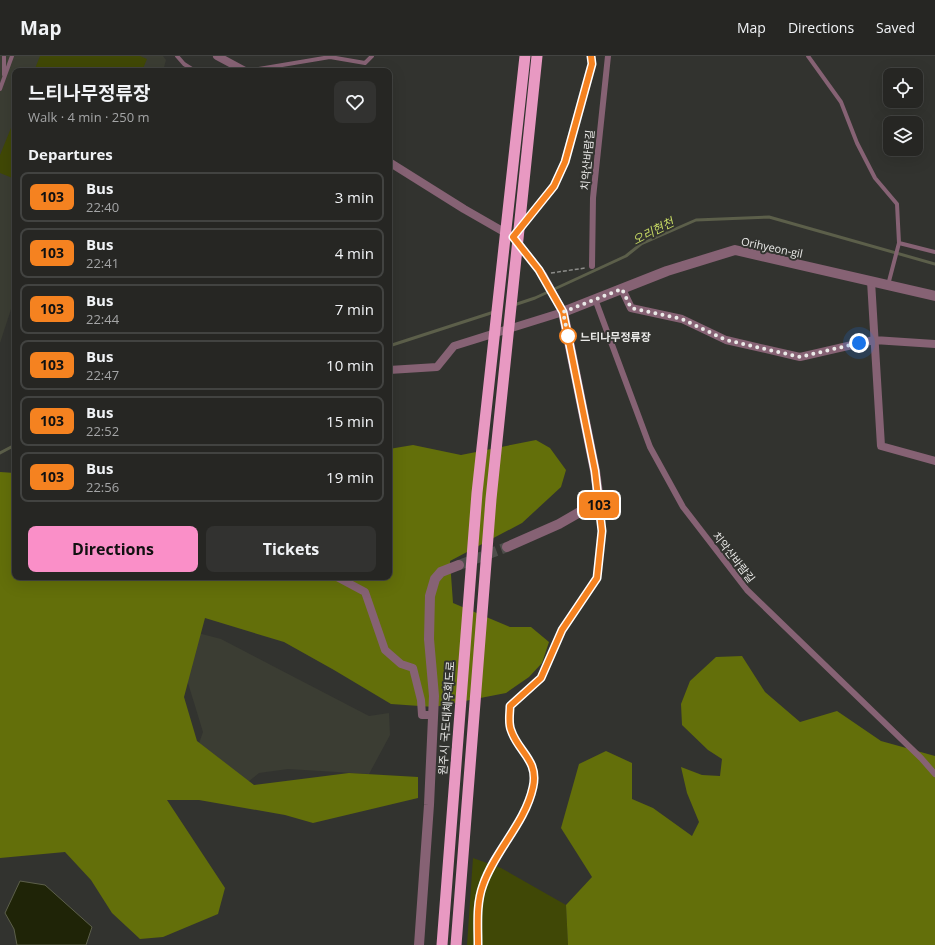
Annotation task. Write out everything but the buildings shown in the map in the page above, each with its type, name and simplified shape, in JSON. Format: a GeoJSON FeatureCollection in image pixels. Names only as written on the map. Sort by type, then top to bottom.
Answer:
{"type":"FeatureCollection","features":[{"type":"Feature","properties":{"kind":"highway","name":"원주시 국도대체우회도로"},"geometry":{"type":"LineString","coordinates":[[442,945],[477,493],[525,56]]}},
{"type":"Feature","properties":{"kind":"highway"},"geometry":{"type":"LineString","coordinates":[[456,945],[491,499],[536,61]]}},
{"type":"Feature","properties":{"kind":"street"},"geometry":{"type":"LineString","coordinates":[[217,56],[240,68]]}},
{"type":"Feature","properties":{"kind":"street","name":"치악산바람길"},"geometry":{"type":"LineString","coordinates":[[592,266],[593,198],[608,56]]}},
{"type":"Feature","properties":{"kind":"street"},"geometry":{"type":"LineString","coordinates":[[392,164],[464,209],[513,237],[544,276],[563,312],[595,471],[599,500],[559,524],[507,547]]}},
{"type":"Feature","properties":{"kind":"street","name":"Orihyeon-gil"},"geometry":{"type":"LineString","coordinates":[[563,312],[667,271],[735,250],[871,281],[888,281],[935,296]]}},
{"type":"Feature","properties":{"kind":"street"},"geometry":{"type":"LineString","coordinates":[[871,281],[881,446],[935,461]]}},
{"type":"Feature","properties":{"kind":"street"},"geometry":{"type":"LineString","coordinates":[[622,289],[631,308],[682,319],[726,340],[800,357],[874,340],[935,344]]}},
{"type":"Feature","properties":{"kind":"street","name":"치악산바람길"},"geometry":{"type":"LineString","coordinates":[[595,299],[650,447],[683,507],[747,590],[921,758],[935,774]]}},
{"type":"Feature","properties":{"kind":"street"},"geometry":{"type":"LineString","coordinates":[[392,370],[437,367],[454,346],[563,312]]}},
{"type":"Feature","properties":{"kind":"street"},"geometry":{"type":"LineString","coordinates":[[419,945],[429,805],[433,715],[430,596],[435,580],[441,572],[459,565]]}},
{"type":"Feature","properties":{"kind":"street"},"geometry":{"type":"LineString","coordinates":[[342,580],[365,592],[385,650],[401,664],[414,668],[421,700],[422,715],[433,715]]}},
{"type":"Feature","properties":{"kind":"lane"},"geometry":{"type":"LineString","coordinates":[[4,56],[4,77]]}},
{"type":"Feature","properties":{"kind":"lane"},"geometry":{"type":"LineString","coordinates":[[0,86],[12,56]]}},
{"type":"Feature","properties":{"kind":"lane"},"geometry":{"type":"LineString","coordinates":[[177,56],[184,64],[190,68]]}},
{"type":"Feature","properties":{"kind":"lane"},"geometry":{"type":"LineString","coordinates":[[264,68],[330,57],[365,63],[372,56]]}},
{"type":"Feature","properties":{"kind":"lane"},"geometry":{"type":"LineString","coordinates":[[513,237],[554,186],[565,162],[592,64],[591,56]]}},
{"type":"Feature","properties":{"kind":"lane"},"geometry":{"type":"LineString","coordinates":[[808,56],[842,102],[857,143],[875,178],[897,204],[898,244],[888,281]]}},
{"type":"Feature","properties":{"kind":"lane"},"geometry":{"type":"LineString","coordinates":[[898,244],[935,252]]}},
{"type":"Feature","properties":{"kind":"lane"},"geometry":{"type":"LineString","coordinates":[[478,945],[477,914],[483,886],[489,870],[519,824],[533,787],[534,768],[510,730],[510,706],[541,678],[562,630],[597,578],[602,531],[599,500]]}},
{"type":"Feature","properties":{"kind":"path"},"geometry":{"type":"LineString","coordinates":[[544,276],[592,266]]}},
{"type":"Feature","properties":{"kind":"shaded area"},"geometry":{"type":"Polygon","coordinates":[[[0,56],[163,56],[166,60],[164,68],[12,68],[12,306],[0,343],[0,56]]]}},
{"type":"Feature","properties":{"kind":"shaded area"},"geometry":{"type":"Polygon","coordinates":[[[194,632],[221,639],[369,716],[389,713],[390,735],[369,774],[288,769],[259,773],[238,790],[196,752],[203,732],[181,660],[194,632]]]}},
{"type":"Feature","properties":{"kind":"shaded area"},"geometry":{"type":"Polygon","coordinates":[[[20,881],[45,885],[92,927],[86,945],[17,945],[14,929],[5,913],[20,881]]]}},
{"type":"Feature","properties":{"kind":"green space"},"geometry":{"type":"Polygon","coordinates":[[[40,56],[140,56],[147,59],[143,68],[35,68],[40,56]]]}},
{"type":"Feature","properties":{"kind":"green space"},"geometry":{"type":"Polygon","coordinates":[[[12,125],[12,178],[0,173],[0,155],[12,125]]]}},
{"type":"Feature","properties":{"kind":"green space"},"geometry":{"type":"Polygon","coordinates":[[[536,440],[550,448],[566,470],[561,487],[522,523],[450,561],[453,603],[510,627],[531,627],[549,642],[542,663],[529,677],[506,693],[434,707],[391,704],[284,642],[205,618],[184,697],[197,741],[254,785],[349,773],[418,777],[418,798],[313,823],[285,815],[199,800],[167,800],[225,888],[218,914],[163,937],[140,939],[112,913],[91,880],[65,852],[0,858],[0,472],[12,473],[12,580],[392,580],[392,448],[413,445],[461,455],[536,440]]]}},
{"type":"Feature","properties":{"kind":"green space"},"geometry":{"type":"Polygon","coordinates":[[[742,656],[765,692],[800,722],[837,711],[881,741],[935,756],[935,945],[568,945],[566,905],[592,877],[561,828],[579,764],[606,751],[632,763],[632,799],[653,808],[692,836],[699,822],[687,793],[681,767],[702,775],[720,776],[722,759],[708,750],[682,725],[681,704],[690,681],[716,657],[742,656]]]}},
{"type":"Feature","properties":{"kind":"green space"},"geometry":{"type":"Polygon","coordinates":[[[473,858],[501,868],[566,905],[568,945],[467,945],[473,858]]]}},
{"type":"Feature","properties":{"kind":"waterway","name":"오리현천"},"geometry":{"type":"LineString","coordinates":[[514,305],[535,298],[626,256],[641,244],[696,220],[769,217],[935,264]]}},
{"type":"Feature","properties":{"kind":"waterway","name":"오리현천"},"geometry":{"type":"LineString","coordinates":[[392,345],[494,312]]}},
{"type":"Feature","properties":{"kind":"waterway","name":"오리현천"},"geometry":{"type":"LineString","coordinates":[[0,453],[12,447]]}},
{"type":"Feature","properties":{"kind":"tunnel"},"geometry":{"type":"LineString","coordinates":[[459,565],[507,547]]}},
{"type":"Feature","properties":{"kind":"bus line","name":"103"},"geometry":{"type":"LineString","coordinates":[[478,945],[477,914],[483,886],[489,870],[519,824],[533,787],[534,768],[510,730],[510,706],[541,678],[562,630],[597,578],[602,531],[599,500],[595,471],[563,312],[534,261],[513,237],[554,186],[565,162],[568,146],[592,64],[591,56]]}},
{"type":"Feature","properties":{"kind":"place","name":"느티나무정류장"},"geometry":{"type":"Point","coordinates":[568,336]}},
{"type":"Feature","properties":{"kind":"route"},"geometry":{"type":"LineString","coordinates":[[568,336],[569,341],[563,312],[622,289],[631,308],[682,319],[726,340],[800,357],[859,343]]}}]}
